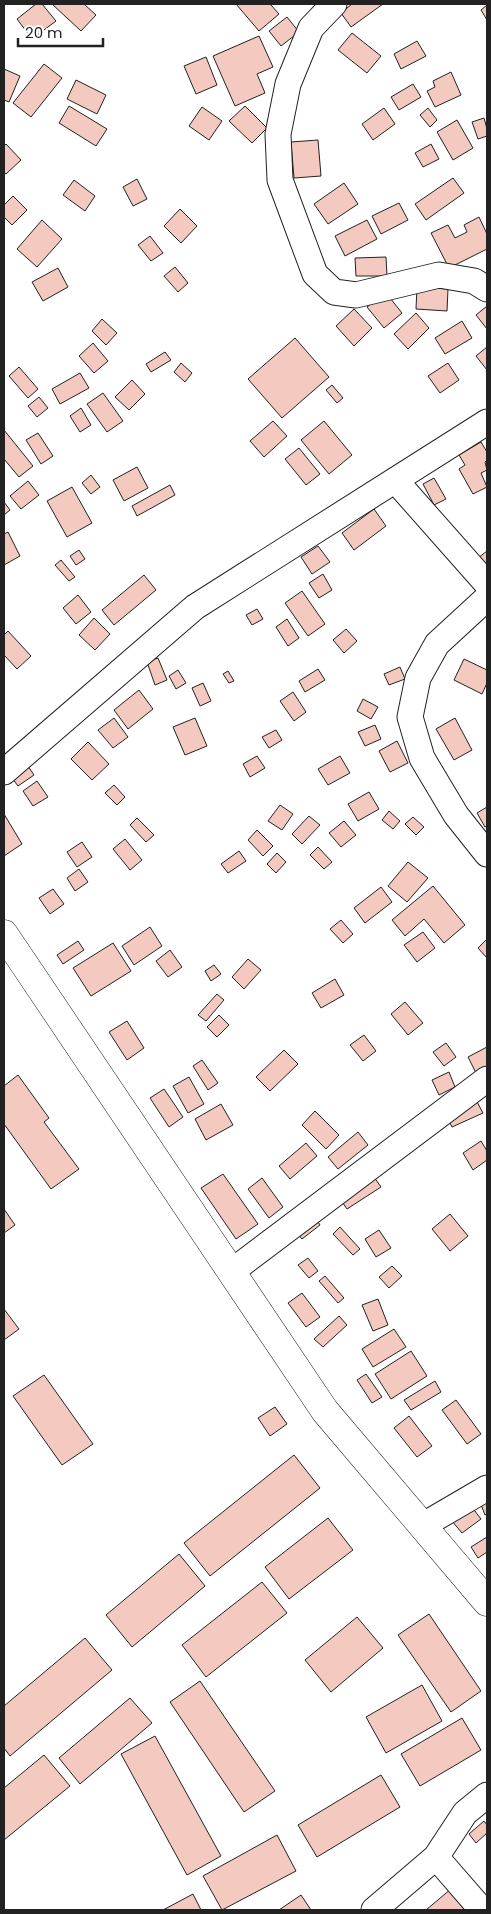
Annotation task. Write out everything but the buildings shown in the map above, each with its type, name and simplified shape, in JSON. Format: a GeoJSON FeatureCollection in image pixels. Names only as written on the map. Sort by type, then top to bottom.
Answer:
{"type":"FeatureCollection","features":[{"type":"Feature","properties":{"kind":"street"},"geometry":{"type":"LineString","coordinates":[[334,4],[311,28],[288,84],[278,134],[280,180],[315,274],[334,292],[356,295],[439,275],[474,281],[487,289]]}},
{"type":"Feature","properties":{"kind":"street"},"geometry":{"type":"LineString","coordinates":[[4,772],[195,607],[487,422]]}},
{"type":"Feature","properties":{"kind":"street"},"geometry":{"type":"LineString","coordinates":[[395,480],[487,584]]}},
{"type":"Feature","properties":{"kind":"street"},"geometry":{"type":"LineString","coordinates":[[487,598],[437,644],[418,678],[410,717],[422,758],[456,815],[487,854]]}},
{"type":"Feature","properties":{"kind":"street"},"geometry":{"type":"LineString","coordinates":[[4,934],[325,1411],[487,1602]]}},
{"type":"Feature","properties":{"kind":"street"},"geometry":{"type":"LineString","coordinates":[[231,1272],[487,1079]]}},
{"type":"Feature","properties":{"kind":"street"},"geometry":{"type":"LineString","coordinates":[[422,1526],[487,1488]]}},
{"type":"Feature","properties":{"kind":"street"},"geometry":{"type":"LineString","coordinates":[[374,1910],[436,1857],[465,1813],[487,1796]]}},
{"type":"Feature","properties":{"kind":"street"},"geometry":{"type":"LineString","coordinates":[[436,1857],[482,1910]]}}]}
